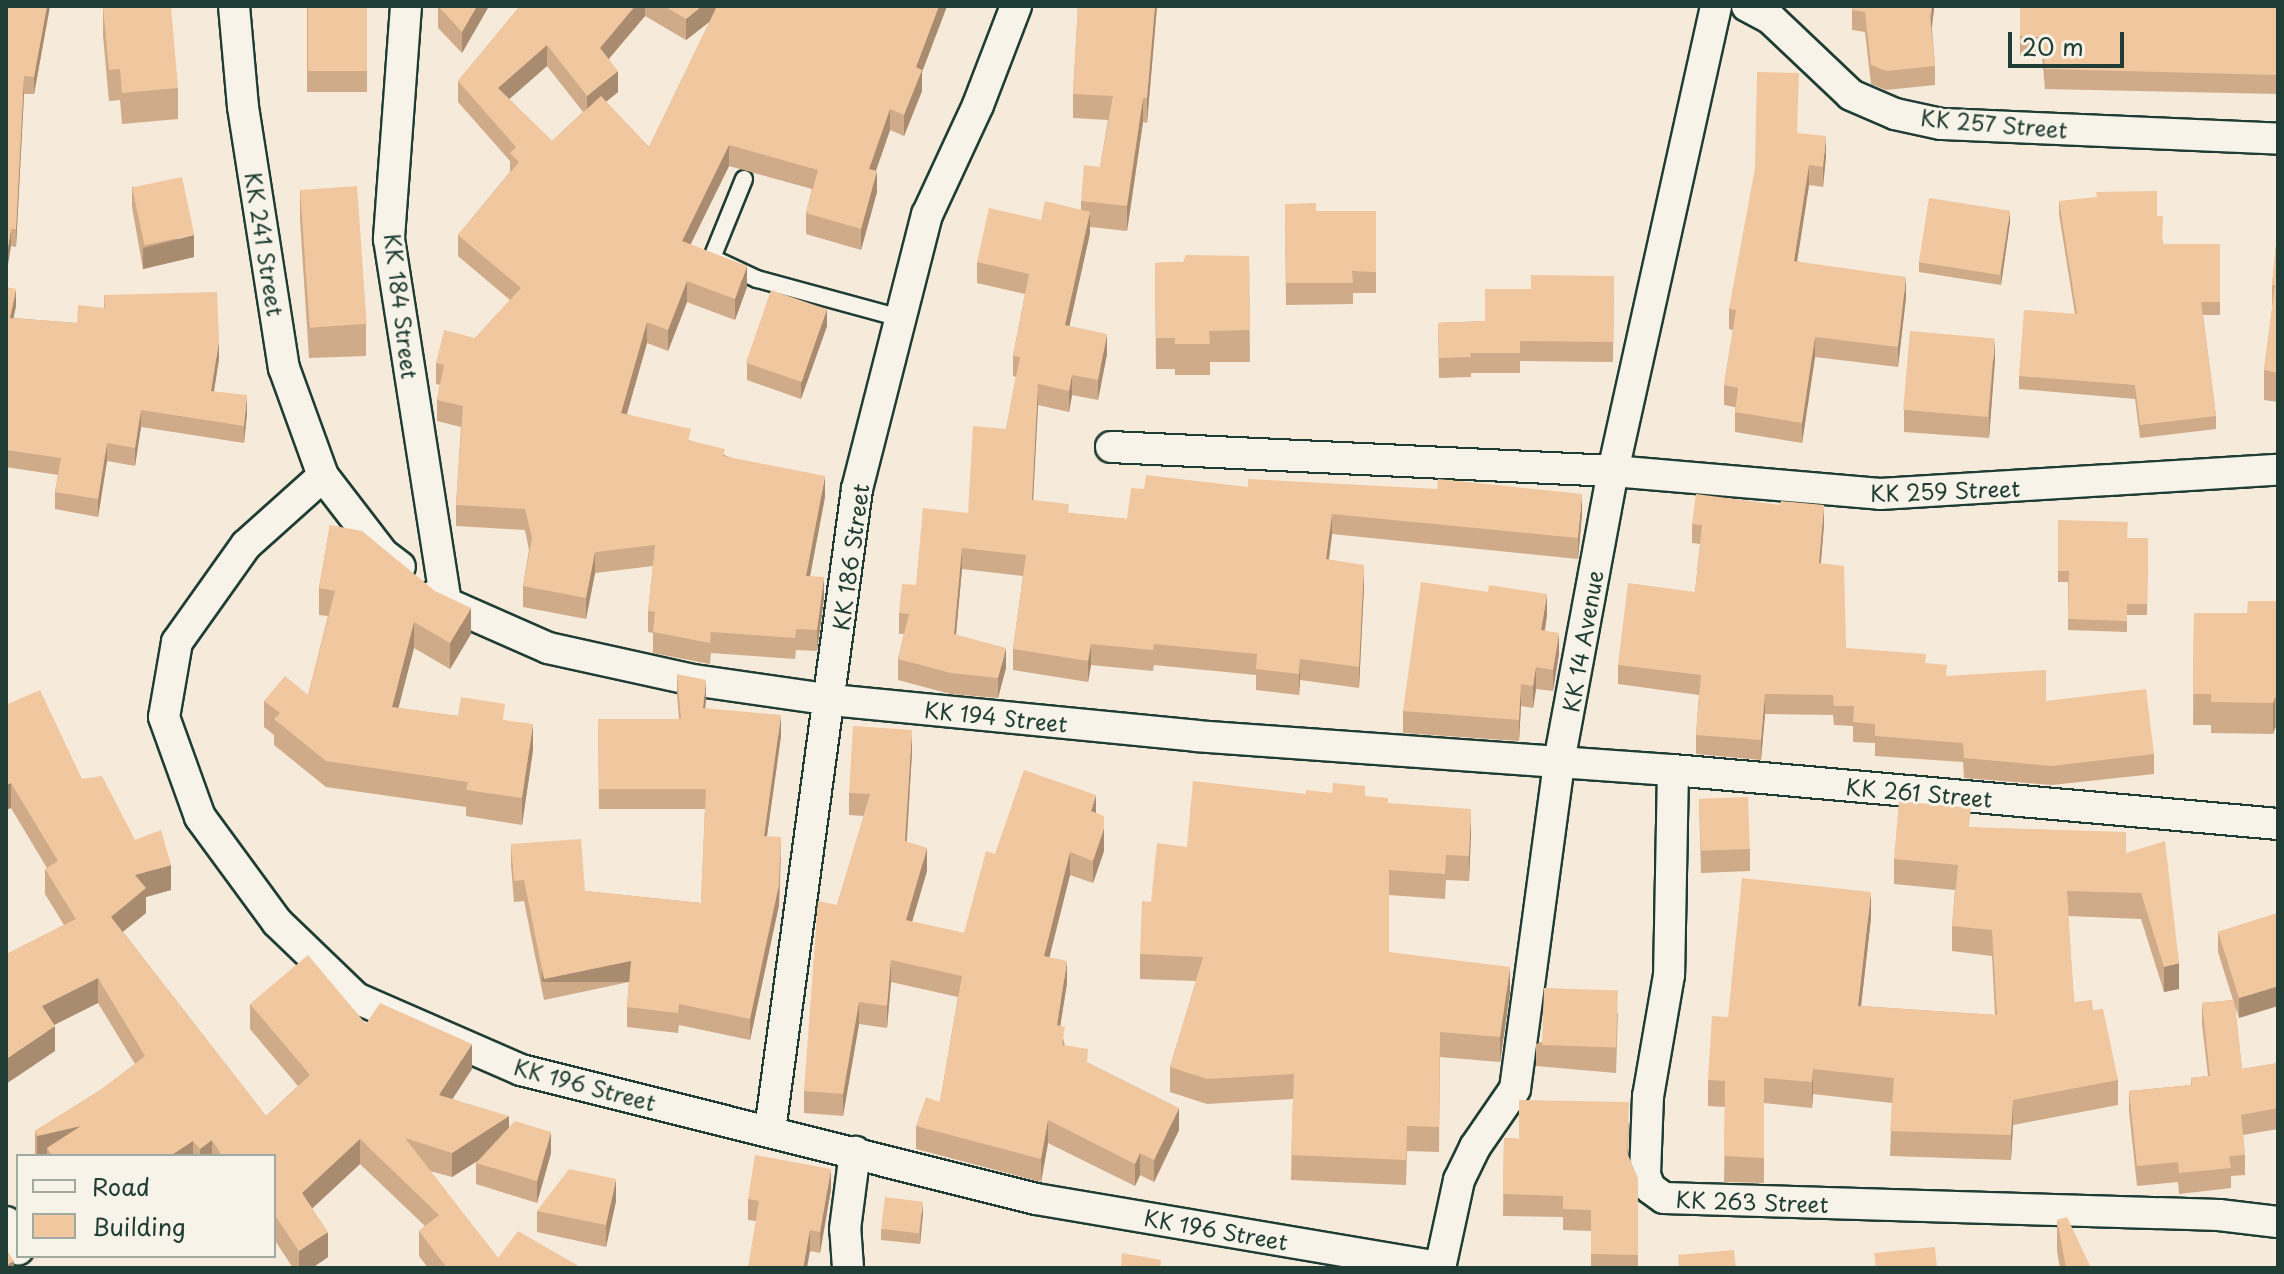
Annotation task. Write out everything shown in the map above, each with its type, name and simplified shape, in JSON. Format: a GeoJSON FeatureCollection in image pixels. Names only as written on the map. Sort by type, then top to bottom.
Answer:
{"type":"FeatureCollection","features":[{"type":"Feature","properties":{"kind":"street","name":"KK 241 Street"},"geometry":{"type":"LineString","coordinates":[[234,6],[243,107],[284,368],[323,476]]}},
{"type":"Feature","properties":{"kind":"street","name":"KK 184 Street"},"geometry":{"type":"LineString","coordinates":[[406,6],[389,239],[446,603]]}},
{"type":"Feature","properties":{"kind":"street","name":"KK 186 Street"},"geometry":{"type":"LineString","coordinates":[[770,1130],[831,700],[857,489],[927,215],[978,105],[1016,6]]}},
{"type":"Feature","properties":{"kind":"street","name":"KK 14 Avenue"},"geometry":{"type":"LineString","coordinates":[[1440,1268],[1459,1180],[1475,1147],[1515,1089],[1559,762],[1613,471],[1716,6]]}},
{"type":"Feature","properties":{"kind":"street","name":"KK 257 Street"},"geometry":{"type":"LineString","coordinates":[[1747,6],[1771,19],[1851,95],[1895,114],[1941,124],[2278,139]]}},
{"type":"Feature","properties":{"kind":"street","name":"KK 259 Street"},"geometry":{"type":"LineString","coordinates":[[1111,447],[1613,471],[1880,494],[2278,470]]}},
{"type":"Feature","properties":{"kind":"street"},"geometry":{"type":"LineString","coordinates":[[323,476],[383,554],[446,603]]}},
{"type":"Feature","properties":{"kind":"street","name":"KK 196 Street"},"geometry":{"type":"LineString","coordinates":[[323,476],[246,545],[177,642],[164,717],[200,817],[277,922],[356,998],[521,1070],[1036,1199],[1440,1268]]}},
{"type":"Feature","properties":{"kind":"street","name":"KK 194 Street"},"geometry":{"type":"LineString","coordinates":[[446,603],[548,648],[693,680],[831,700],[1196,736],[1559,762]]}},
{"type":"Feature","properties":{"kind":"street","name":"KK 261 Street"},"geometry":{"type":"LineString","coordinates":[[1559,762],[2278,824]]}},
{"type":"Feature","properties":{"kind":"street","name":"KK 263 Street"},"geometry":{"type":"LineString","coordinates":[[1673,770],[1669,975],[1648,1096],[1645,1175],[1650,1188],[1664,1198],[2219,1215],[2278,1222]]}},
{"type":"Feature","properties":{"kind":"street"},"geometry":{"type":"LineString","coordinates":[[848,1268],[845,1229],[855,1152]]}},
{"type":"Feature","properties":{"kind":"street"},"geometry":{"type":"LineString","coordinates":[[6,1222],[16,1244]]}},
{"type":"Feature","properties":{"kind":"lane"},"geometry":{"type":"LineString","coordinates":[[744,179],[712,258],[757,279],[901,318]]}},
{"type":"Feature","properties":{"kind":"building"},"geometry":{"type":"Polygon","coordinates":[[[6,6],[47,6],[34,77],[24,76],[16,229],[11,229],[6,259],[6,6]]]}},
{"type":"Feature","properties":{"kind":"building"},"geometry":{"type":"Polygon","coordinates":[[[103,6],[171,6],[178,88],[122,93],[120,69],[109,70],[103,6]]]}},
{"type":"Feature","properties":{"kind":"building"},"geometry":{"type":"Polygon","coordinates":[[[308,6],[367,6],[367,71],[308,71],[308,6]]]}},
{"type":"Feature","properties":{"kind":"building"},"geometry":{"type":"Polygon","coordinates":[[[438,6],[477,6],[462,32],[438,6]]]}},
{"type":"Feature","properties":{"kind":"building"},"geometry":{"type":"Polygon","coordinates":[[[520,6],[635,6],[600,48],[618,71],[587,96],[547,45],[498,88],[552,141],[601,96],[649,147],[717,6],[939,6],[916,67],[922,70],[904,115],[890,109],[869,169],[877,171],[861,229],[806,213],[818,170],[729,145],[682,241],[747,266],[735,299],[687,281],[668,330],[647,322],[621,413],[691,429],[688,440],[725,449],[723,456],[825,476],[806,576],[824,577],[817,630],[796,629],[795,638],[711,632],[710,643],[653,632],[655,612],[648,611],[655,545],[595,552],[586,598],[523,586],[532,538],[525,509],[456,505],[463,406],[437,400],[444,365],[436,363],[444,330],[475,338],[521,288],[458,235],[519,162],[510,153],[516,147],[458,81],[520,6]]]}},
{"type":"Feature","properties":{"kind":"building"},"geometry":{"type":"Polygon","coordinates":[[[664,6],[702,6],[686,19],[664,6]]]}},
{"type":"Feature","properties":{"kind":"building"},"geometry":{"type":"Polygon","coordinates":[[[1078,6],[1155,6],[1147,98],[1143,98],[1127,206],[1081,201],[1084,165],[1100,167],[1113,96],[1073,94],[1078,6]]]}},
{"type":"Feature","properties":{"kind":"building"},"geometry":{"type":"Polygon","coordinates":[[[1852,6],[1932,6],[1930,17],[1935,66],[1886,71],[1871,65],[1865,12],[1852,10],[1852,6]]]}},
{"type":"Feature","properties":{"kind":"building"},"geometry":{"type":"Polygon","coordinates":[[[2020,6],[2278,6],[2278,75],[2045,69],[2042,37],[2020,36],[2020,6]]]}},
{"type":"Feature","properties":{"kind":"building"},"geometry":{"type":"Polygon","coordinates":[[[1757,72],[1799,73],[1797,133],[1826,136],[1823,167],[1809,165],[1794,261],[1906,277],[1898,347],[1815,337],[1802,423],[1735,412],[1738,388],[1724,385],[1736,310],[1729,309],[1755,168],[1757,72]]]}},
{"type":"Feature","properties":{"kind":"building"},"geometry":{"type":"Polygon","coordinates":[[[182,177],[194,235],[144,245],[132,188],[182,177]]]}},
{"type":"Feature","properties":{"kind":"building"},"geometry":{"type":"Polygon","coordinates":[[[357,186],[367,324],[310,328],[300,190],[357,186]]]}},
{"type":"Feature","properties":{"kind":"building"},"geometry":{"type":"Polygon","coordinates":[[[2157,191],[2157,216],[2163,216],[2162,244],[2220,244],[2220,302],[2201,302],[2216,416],[2140,425],[2135,385],[2019,376],[2024,310],[2077,314],[2059,201],[2097,197],[2096,192],[2157,191]]]}},
{"type":"Feature","properties":{"kind":"building"},"geometry":{"type":"Polygon","coordinates":[[[1929,198],[2010,211],[2000,275],[1919,262],[1929,198]]]}},
{"type":"Feature","properties":{"kind":"building"},"geometry":{"type":"Polygon","coordinates":[[[1045,201],[1090,212],[1065,325],[1107,334],[1098,380],[1072,375],[1069,391],[1038,384],[1032,500],[1069,504],[1068,513],[1127,519],[1131,488],[1144,489],[1146,475],[1248,487],[1248,479],[1437,489],[1438,479],[1582,494],[1578,538],[1332,514],[1326,559],[1364,565],[1359,667],[1300,659],[1299,674],[1256,669],[1257,654],[1154,644],[1153,650],[1091,644],[1088,661],[1013,649],[1026,555],[962,548],[954,634],[1006,648],[998,678],[951,673],[898,659],[909,614],[899,613],[902,584],[916,585],[923,508],[968,513],[973,426],[1006,429],[1020,357],[1013,356],[1029,274],[977,262],[989,208],[1041,220],[1045,201]]]}},
{"type":"Feature","properties":{"kind":"building"},"geometry":{"type":"Polygon","coordinates":[[[1316,203],[1316,211],[1376,211],[1376,272],[1352,271],[1353,283],[1286,283],[1285,204],[1316,203]]]}},
{"type":"Feature","properties":{"kind":"building"},"geometry":{"type":"Polygon","coordinates":[[[2278,226],[2278,373],[2264,370],[2275,285],[2272,285],[2278,226]]]}},
{"type":"Feature","properties":{"kind":"building"},"geometry":{"type":"Polygon","coordinates":[[[1186,255],[1249,256],[1250,330],[1209,331],[1210,344],[1175,344],[1175,338],[1156,338],[1155,263],[1183,262],[1186,255]]]}},
{"type":"Feature","properties":{"kind":"building"},"geometry":{"type":"Polygon","coordinates":[[[1531,275],[1614,276],[1613,342],[1520,341],[1520,353],[1470,353],[1471,357],[1439,358],[1438,323],[1485,321],[1485,289],[1531,289],[1531,275]]]}},
{"type":"Feature","properties":{"kind":"building"},"geometry":{"type":"Polygon","coordinates":[[[6,287],[16,289],[10,318],[77,323],[78,305],[105,308],[104,295],[217,292],[219,341],[211,391],[247,395],[244,426],[141,410],[135,448],[107,443],[98,499],[55,492],[61,458],[6,450],[6,287]]]}},
{"type":"Feature","properties":{"kind":"building"},"geometry":{"type":"Polygon","coordinates":[[[771,290],[827,309],[802,382],[746,363],[771,290]]]}},
{"type":"Feature","properties":{"kind":"building"},"geometry":{"type":"Polygon","coordinates":[[[1910,331],[1995,338],[1988,417],[1903,410],[1910,331]]]}},
{"type":"Feature","properties":{"kind":"building"},"geometry":{"type":"Polygon","coordinates":[[[1696,494],[1780,505],[1781,501],[1824,505],[1819,563],[1844,566],[1846,648],[1926,654],[1925,663],[1947,665],[1946,676],[2046,670],[2046,701],[2146,689],[2154,754],[2052,766],[1964,758],[1963,743],[1875,736],[1875,724],[1853,722],[1854,706],[1834,706],[1833,695],[1765,694],[1761,740],[1696,735],[1701,675],[1618,665],[1628,583],[1695,592],[1702,525],[1692,524],[1696,494]]]}},
{"type":"Feature","properties":{"kind":"building"},"geometry":{"type":"Polygon","coordinates":[[[2058,520],[2128,522],[2127,538],[2148,538],[2147,604],[2127,604],[2127,621],[2068,619],[2069,571],[2058,571],[2058,520]]]}},
{"type":"Feature","properties":{"kind":"building"},"geometry":{"type":"Polygon","coordinates":[[[330,525],[362,531],[435,591],[471,608],[450,643],[414,622],[392,707],[458,716],[461,697],[505,704],[503,720],[533,724],[522,798],[466,790],[468,782],[326,761],[274,719],[280,713],[264,701],[285,676],[308,695],[335,591],[319,588],[330,525]]]}},
{"type":"Feature","properties":{"kind":"building"},"geometry":{"type":"Polygon","coordinates":[[[1421,582],[1488,592],[1489,585],[1547,594],[1541,630],[1559,633],[1553,670],[1536,667],[1533,686],[1521,684],[1519,720],[1403,711],[1421,582]]]}},
{"type":"Feature","properties":{"kind":"building"},"geometry":{"type":"Polygon","coordinates":[[[2248,601],[2278,601],[2278,697],[2273,703],[2211,702],[2211,694],[2193,694],[2194,613],[2247,613],[2248,601]]]}},
{"type":"Feature","properties":{"kind":"building"},"geometry":{"type":"Polygon","coordinates":[[[677,674],[706,680],[703,708],[781,715],[764,836],[781,837],[779,885],[750,1019],[679,1004],[678,1013],[627,1007],[631,961],[544,979],[524,880],[514,881],[511,844],[581,839],[585,891],[701,903],[706,789],[599,789],[598,719],[681,719],[677,674]]]}},
{"type":"Feature","properties":{"kind":"building"},"geometry":{"type":"Polygon","coordinates":[[[40,690],[82,779],[102,776],[135,840],[161,830],[171,865],[135,875],[146,888],[111,917],[266,1116],[310,1075],[250,1004],[308,955],[366,1024],[380,1003],[472,1044],[439,1095],[509,1116],[452,1153],[405,1138],[498,1258],[518,1231],[582,1268],[447,1268],[419,1231],[439,1215],[360,1139],[302,1193],[328,1232],[299,1251],[276,1217],[276,1154],[221,1154],[212,1140],[200,1149],[193,1141],[173,1154],[51,1154],[47,1148],[81,1126],[37,1136],[35,1131],[102,1089],[145,1056],[98,978],[42,1006],[55,1026],[6,1059],[6,952],[76,919],[45,869],[58,861],[11,783],[6,785],[6,705],[40,690]]]}},
{"type":"Feature","properties":{"kind":"building"},"geometry":{"type":"Polygon","coordinates":[[[853,726],[912,730],[905,841],[927,848],[906,920],[964,933],[986,851],[995,854],[1024,770],[1096,795],[1091,811],[1104,816],[1104,828],[1093,861],[1070,852],[1044,956],[1067,961],[1057,1025],[1065,1027],[1062,1045],[1088,1049],[1087,1062],[1179,1108],[1154,1160],[1140,1153],[1135,1164],[1048,1120],[1041,1159],[916,1126],[926,1097],[940,1102],[962,976],[891,960],[887,1006],[859,1002],[843,1094],[804,1091],[818,901],[837,905],[870,794],[849,793],[853,726]]]}},
{"type":"Feature","properties":{"kind":"building"},"geometry":{"type":"Polygon","coordinates":[[[1193,781],[1306,794],[1306,790],[1332,793],[1333,783],[1365,786],[1365,796],[1388,798],[1388,803],[1471,809],[1469,856],[1446,855],[1445,874],[1389,870],[1389,952],[1510,967],[1500,1037],[1440,1032],[1439,1127],[1407,1126],[1406,1160],[1291,1155],[1294,1074],[1207,1079],[1170,1067],[1203,957],[1140,954],[1142,901],[1151,902],[1157,843],[1187,847],[1193,781]]]}},
{"type":"Feature","properties":{"kind":"building"},"geometry":{"type":"Polygon","coordinates":[[[1748,797],[1750,849],[1701,851],[1699,799],[1748,797]]]}},
{"type":"Feature","properties":{"kind":"building"},"geometry":{"type":"Polygon","coordinates":[[[1899,801],[1971,808],[1969,827],[2126,832],[2126,853],[2165,841],[2179,963],[2164,967],[2141,893],[2067,891],[2074,1002],[2092,1000],[2093,1010],[2103,1009],[2118,1080],[2013,1100],[2011,1135],[1890,1131],[1894,1078],[1813,1069],[1812,1082],[1764,1078],[1764,1158],[1724,1156],[1725,1081],[1708,1080],[1712,1016],[1728,1017],[1742,878],[1871,892],[1858,1006],[1997,1015],[1992,930],[1952,926],[1958,865],[1894,859],[1899,801]]]}},
{"type":"Feature","properties":{"kind":"building"},"geometry":{"type":"Polygon","coordinates":[[[2278,913],[2278,986],[2239,998],[2218,932],[2278,913]]]}},
{"type":"Feature","properties":{"kind":"building"},"geometry":{"type":"Polygon","coordinates":[[[1544,988],[1618,991],[1616,1048],[1542,1045],[1544,988]]]}},
{"type":"Feature","properties":{"kind":"building"},"geometry":{"type":"Polygon","coordinates":[[[2234,1000],[2242,1069],[2278,1063],[2278,1108],[2241,1115],[2245,1155],[2229,1156],[2231,1168],[2179,1173],[2178,1162],[2137,1166],[2129,1091],[2192,1085],[2191,1078],[2210,1076],[2202,1003],[2234,1000]]]}},
{"type":"Feature","properties":{"kind":"building"},"geometry":{"type":"Polygon","coordinates":[[[1519,1100],[1629,1102],[1627,1153],[1638,1179],[1638,1255],[1591,1254],[1591,1210],[1563,1209],[1563,1196],[1503,1194],[1504,1138],[1519,1139],[1519,1100]]]}},
{"type":"Feature","properties":{"kind":"building"},"geometry":{"type":"Polygon","coordinates":[[[515,1121],[551,1132],[537,1181],[476,1163],[515,1121]]]}},
{"type":"Feature","properties":{"kind":"building"},"geometry":{"type":"Polygon","coordinates":[[[755,1155],[831,1169],[820,1232],[810,1230],[803,1268],[748,1268],[759,1201],[748,1199],[755,1155]]]}},
{"type":"Feature","properties":{"kind":"building"},"geometry":{"type":"Polygon","coordinates":[[[569,1169],[616,1179],[606,1225],[537,1211],[569,1169]]]}},
{"type":"Feature","properties":{"kind":"building"},"geometry":{"type":"Polygon","coordinates":[[[885,1197],[923,1202],[919,1233],[881,1229],[885,1197]]]}},
{"type":"Feature","properties":{"kind":"building"},"geometry":{"type":"Polygon","coordinates":[[[2067,1217],[2091,1268],[2066,1268],[2057,1220],[2067,1217]]]}},
{"type":"Feature","properties":{"kind":"building"},"geometry":{"type":"Polygon","coordinates":[[[1935,1247],[1937,1268],[1876,1268],[1874,1253],[1935,1247]]]}},
{"type":"Feature","properties":{"kind":"building"},"geometry":{"type":"Polygon","coordinates":[[[6,1249],[14,1261],[6,1266],[6,1249]]]}},
{"type":"Feature","properties":{"kind":"building"},"geometry":{"type":"Polygon","coordinates":[[[1734,1250],[1736,1268],[1679,1268],[1678,1255],[1734,1250]]]}},
{"type":"Feature","properties":{"kind":"building"},"geometry":{"type":"Polygon","coordinates":[[[1122,1253],[1161,1260],[1160,1268],[1121,1268],[1122,1253]]]}}]}
